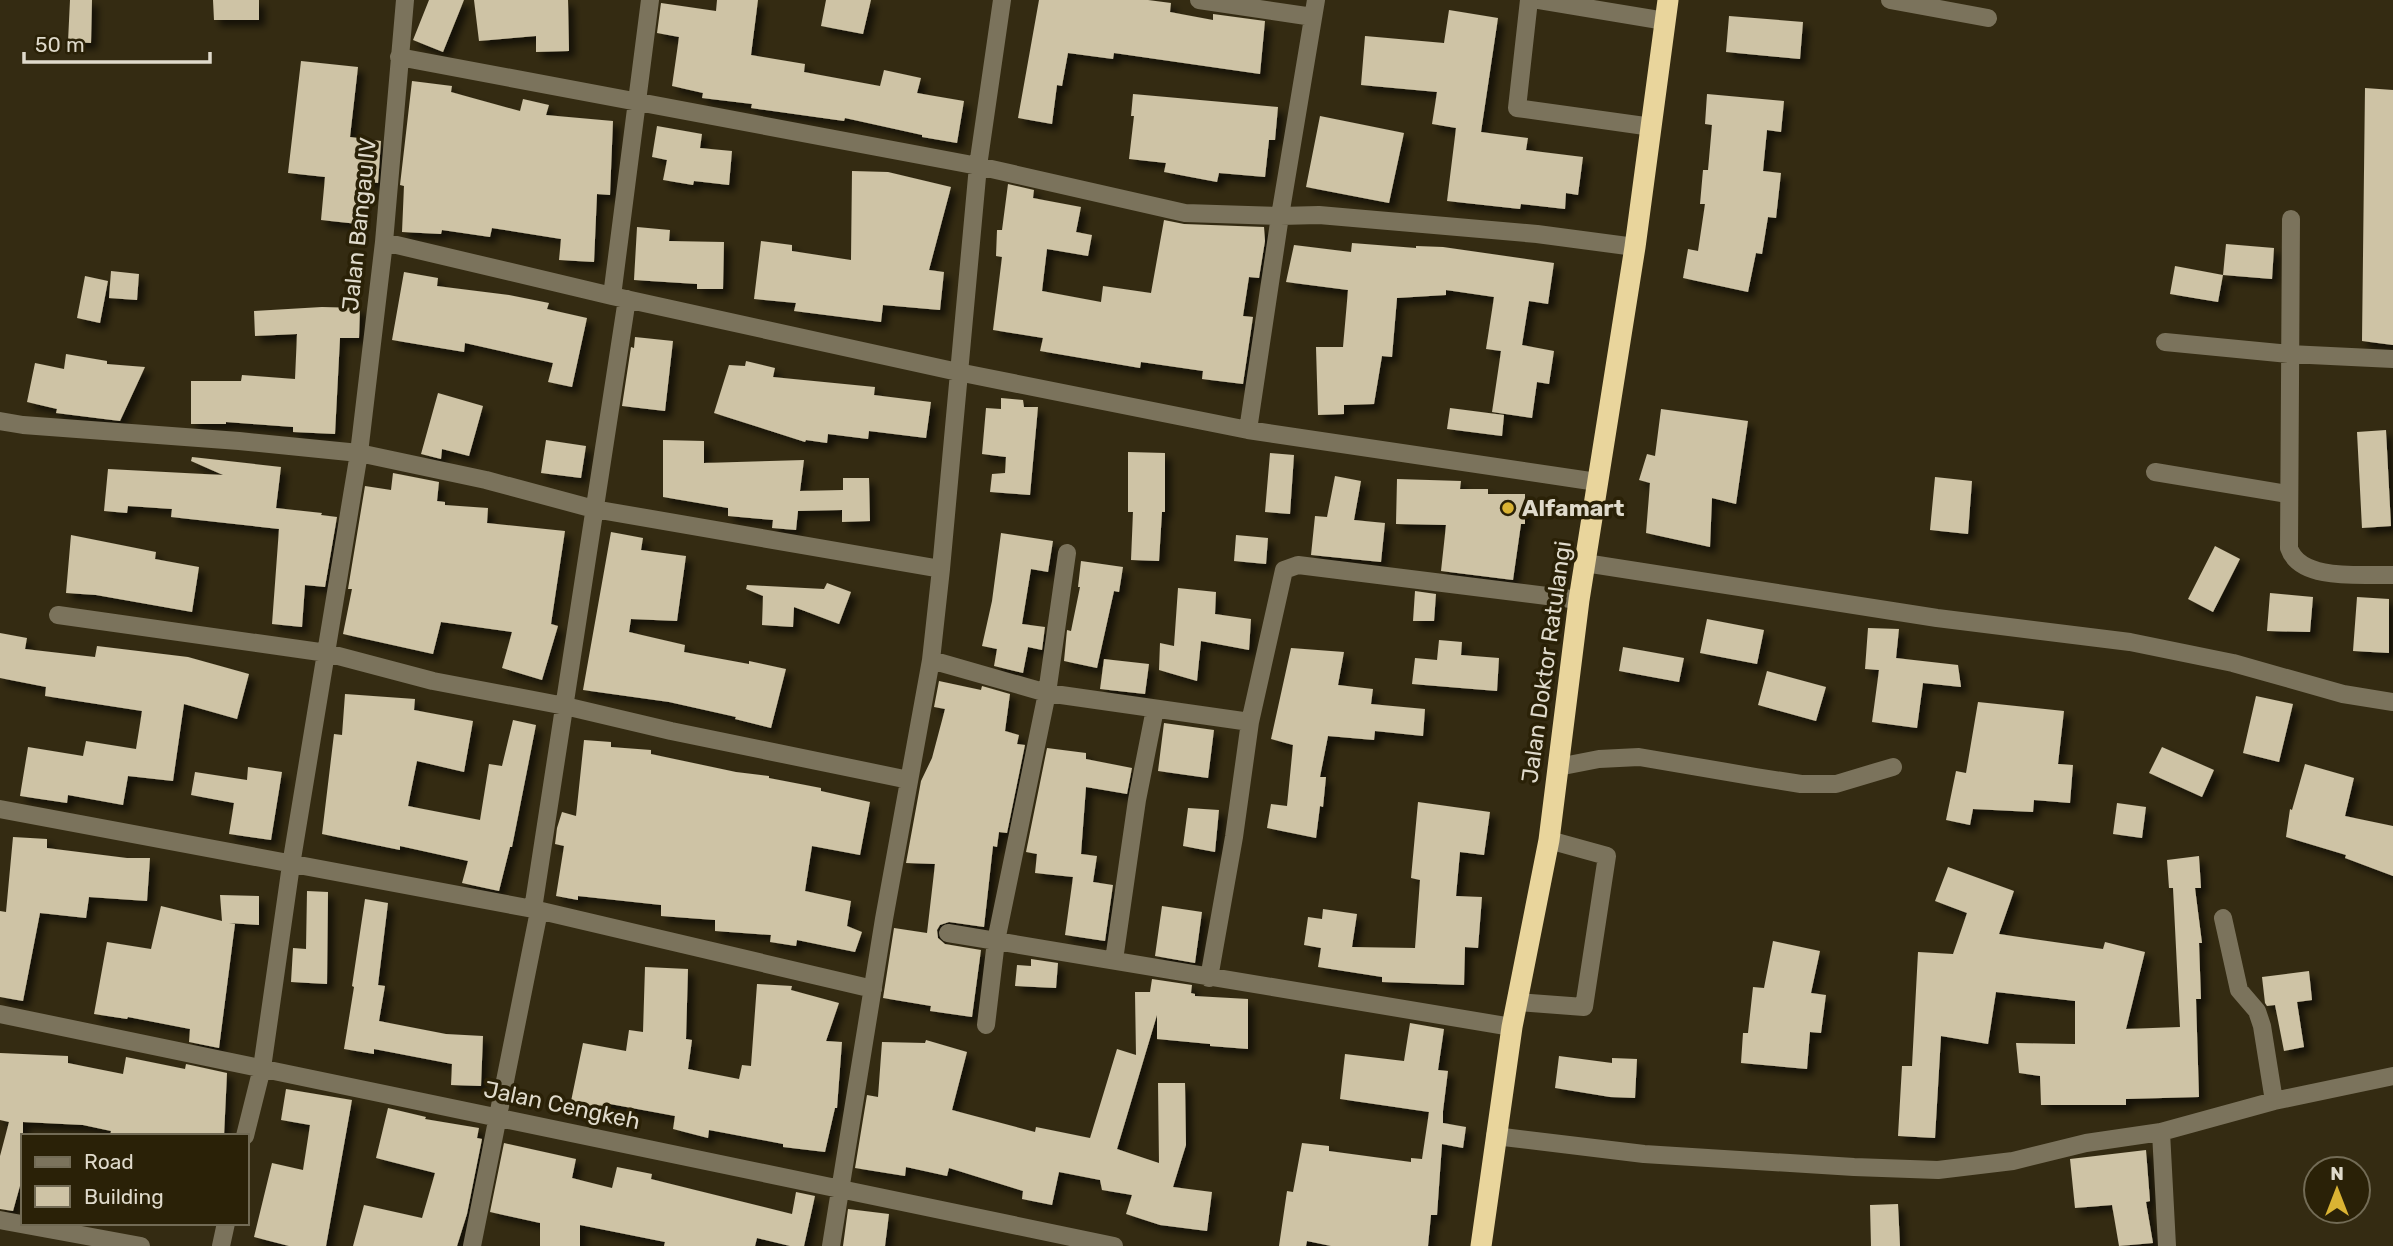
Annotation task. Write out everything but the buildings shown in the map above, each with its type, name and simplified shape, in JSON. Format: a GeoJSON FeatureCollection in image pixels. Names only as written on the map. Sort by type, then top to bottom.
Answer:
{"type":"FeatureCollection","features":[{"type":"Feature","properties":{"kind":"highway","name":"Jalan Doktor Ratulangi"},"geometry":{"type":"LineString","coordinates":[[1480,1246],[1512,1027],[1549,840],[1579,600],[1635,247],[1667,10]]}},
{"type":"Feature","properties":{"kind":"street","name":"Jalan Bangau IV"},"geometry":{"type":"LineString","coordinates":[[246,1134],[262,1068],[291,865],[359,453],[384,242],[405,0]]}},
{"type":"Feature","properties":{"kind":"street"},"geometry":{"type":"LineString","coordinates":[[471,1246],[536,910],[594,509],[620,298],[650,0]]}},
{"type":"Feature","properties":{"kind":"street"},"geometry":{"type":"LineString","coordinates":[[831,1246],[931,660],[942,569],[978,166],[1002,0]]}},
{"type":"Feature","properties":{"kind":"street"},"geometry":{"type":"LineString","coordinates":[[1199,0],[1315,8],[1248,430]]}},
{"type":"Feature","properties":{"kind":"street"},"geometry":{"type":"LineString","coordinates":[[1529,0],[1517,108],[1652,127]]}},
{"type":"Feature","properties":{"kind":"street"},"geometry":{"type":"LineString","coordinates":[[1539,0],[1667,10]]}},
{"type":"Feature","properties":{"kind":"street"},"geometry":{"type":"LineString","coordinates":[[1890,0],[1988,18]]}},
{"type":"Feature","properties":{"kind":"street"},"geometry":{"type":"LineString","coordinates":[[399,57],[978,166],[1185,213],[1319,215],[1537,234],[1635,247]]}},
{"type":"Feature","properties":{"kind":"street"},"geometry":{"type":"LineString","coordinates":[[2291,219],[2289,548],[2299,564],[2309,570],[2393,575]]}},
{"type":"Feature","properties":{"kind":"street"},"geometry":{"type":"LineString","coordinates":[[384,242],[620,298],[958,372],[1248,430],[1597,482]]}},
{"type":"Feature","properties":{"kind":"street"},"geometry":{"type":"LineString","coordinates":[[2165,342],[2289,354],[2393,359]]}},
{"type":"Feature","properties":{"kind":"street"},"geometry":{"type":"LineString","coordinates":[[0,421],[359,453],[486,480],[594,509],[942,569]]}},
{"type":"Feature","properties":{"kind":"street"},"geometry":{"type":"LineString","coordinates":[[2155,472],[2288,494]]}},
{"type":"Feature","properties":{"kind":"street"},"geometry":{"type":"LineString","coordinates":[[986,1025],[996,941],[1047,693],[1067,553]]}},
{"type":"Feature","properties":{"kind":"street"},"geometry":{"type":"LineString","coordinates":[[1585,564],[1937,618],[2130,642],[2233,663],[2343,694],[2393,702]]}},
{"type":"Feature","properties":{"kind":"street"},"geometry":{"type":"LineString","coordinates":[[1209,978],[1234,837],[1250,722],[1284,570],[1298,565],[1579,600]]}},
{"type":"Feature","properties":{"kind":"street"},"geometry":{"type":"LineString","coordinates":[[58,615],[327,653],[433,681],[565,706],[671,731],[909,780]]}},
{"type":"Feature","properties":{"kind":"street"},"geometry":{"type":"LineString","coordinates":[[931,660],[1047,693],[1250,722]]}},
{"type":"Feature","properties":{"kind":"street"},"geometry":{"type":"LineString","coordinates":[[1114,960],[1137,800],[1154,709]]}},
{"type":"Feature","properties":{"kind":"street"},"geometry":{"type":"LineString","coordinates":[[1558,767],[1599,759],[1639,757],[1756,778],[1836,785],[1893,767]]}},
{"type":"Feature","properties":{"kind":"street"},"geometry":{"type":"LineString","coordinates":[[0,809],[536,910],[873,989]]}},
{"type":"Feature","properties":{"kind":"street"},"geometry":{"type":"LineString","coordinates":[[1518,1002],[1584,1007],[1607,856],[1549,840]]}},
{"type":"Feature","properties":{"kind":"street"},"geometry":{"type":"LineString","coordinates":[[2223,918],[2239,990],[2257,1011],[2262,1026],[2274,1101]]}},
{"type":"Feature","properties":{"kind":"street"},"geometry":{"type":"LineString","coordinates":[[948,933],[1512,1027]]}},
{"type":"Feature","properties":{"kind":"street","name":"Jalan Cengkeh"},"geometry":{"type":"LineString","coordinates":[[0,1014],[1114,1246]]}},
{"type":"Feature","properties":{"kind":"street"},"geometry":{"type":"LineString","coordinates":[[1495,1136],[1644,1154],[1938,1170],[2013,1161],[2086,1143],[2161,1132],[2274,1101],[2393,1076]]}},
{"type":"Feature","properties":{"kind":"street"},"geometry":{"type":"LineString","coordinates":[[2161,1132],[2167,1246]]}},
{"type":"Feature","properties":{"kind":"street"},"geometry":{"type":"LineString","coordinates":[[0,1220],[21,1224]]}},
{"type":"Feature","properties":{"kind":"street"},"geometry":{"type":"LineString","coordinates":[[27,1225],[141,1246]]}},
{"type":"Feature","properties":{"kind":"street"},"geometry":{"type":"LineString","coordinates":[[221,1246],[226,1225]]}},
{"type":"Feature","properties":{"kind":"place","name":"Alfamart"},"geometry":{"type":"Point","coordinates":[1508,508]}}]}
